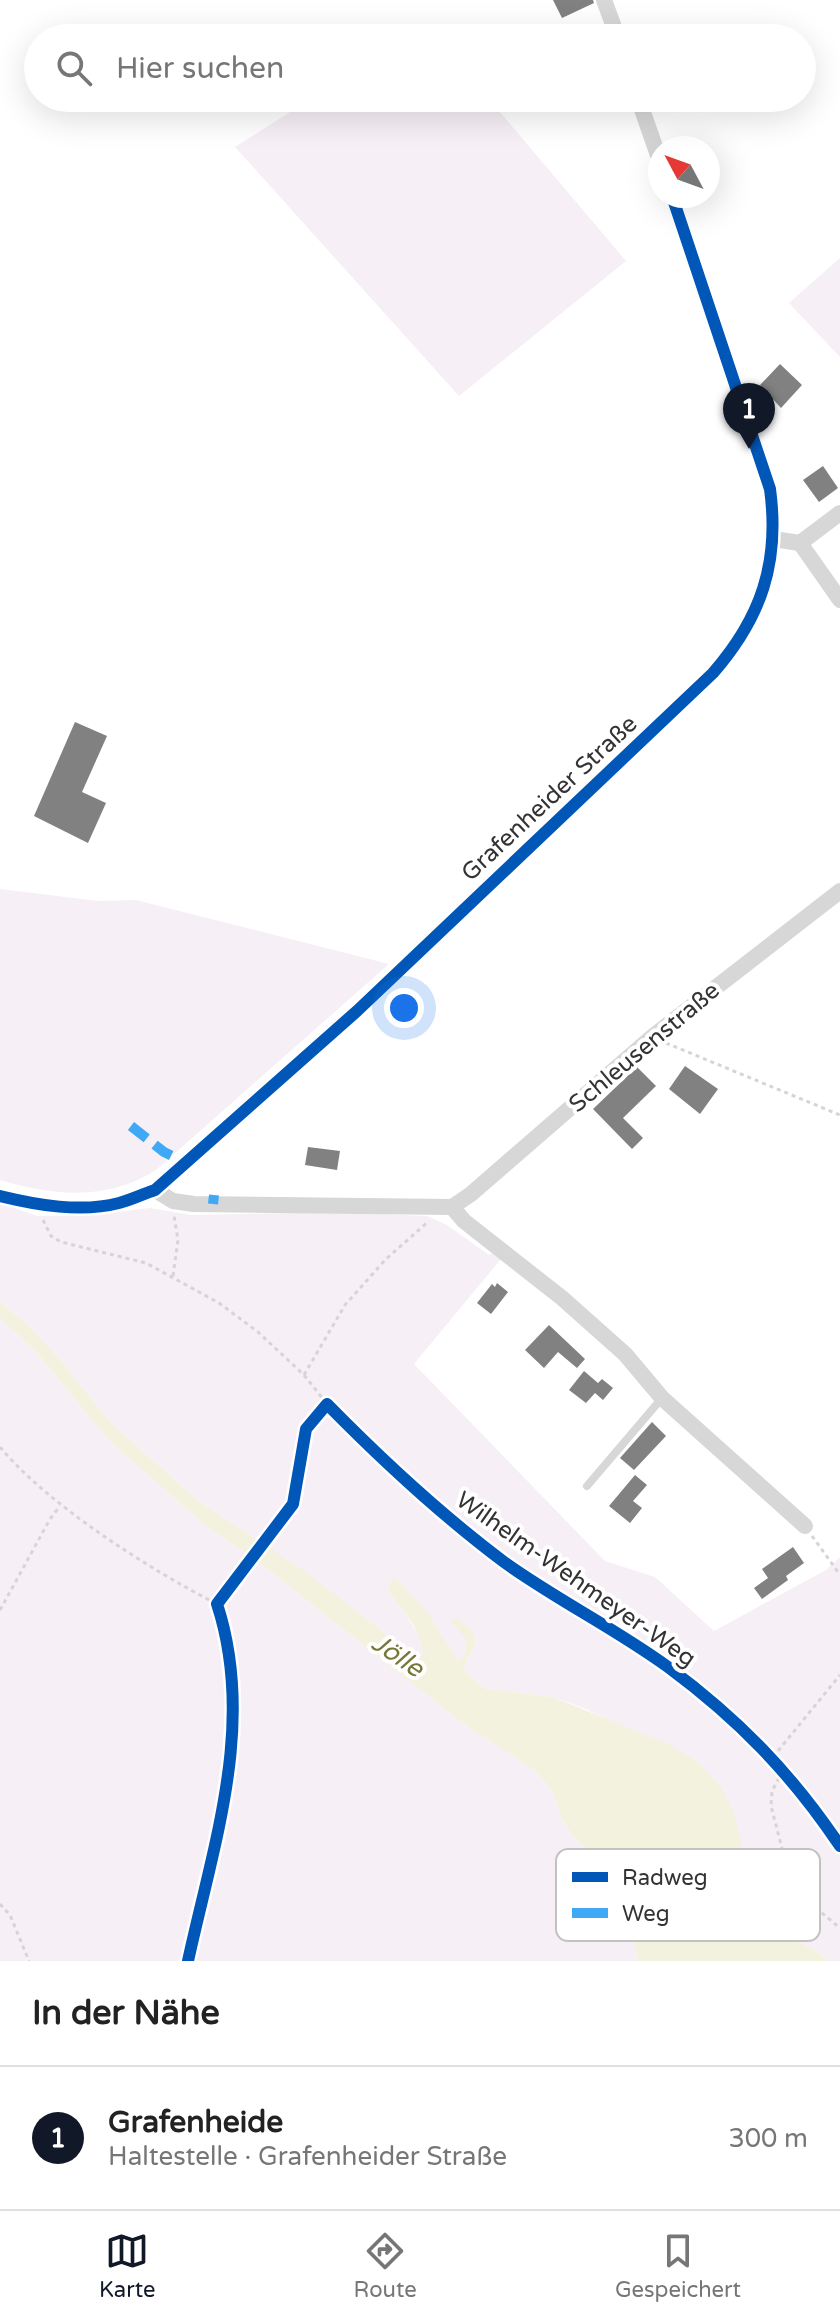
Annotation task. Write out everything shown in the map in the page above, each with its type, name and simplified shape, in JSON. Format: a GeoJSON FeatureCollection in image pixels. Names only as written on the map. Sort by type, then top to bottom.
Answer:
{"type":"FeatureCollection","features":[{"type":"Feature","properties":{"kind":"street"},"geometry":{"type":"LineString","coordinates":[[604,0],[613,24]]}},
{"type":"Feature","properties":{"kind":"street"},"geometry":{"type":"LineString","coordinates":[[643,112],[651,136]]}},
{"type":"Feature","properties":{"kind":"street","name":"Grafenheider Straße"},"geometry":{"type":"LineString","coordinates":[[0,1196],[39,1205],[76,1207],[117,1204],[155,1190],[357,1011],[713,673],[749,626],[768,573],[773,539],[772,504],[766,475],[676,208]]}},
{"type":"Feature","properties":{"kind":"street"},"geometry":{"type":"LineString","coordinates":[[773,539],[800,543],[840,513]]}},
{"type":"Feature","properties":{"kind":"street"},"geometry":{"type":"LineString","coordinates":[[800,543],[840,600]]}},
{"type":"Feature","properties":{"kind":"street","name":"Schleusenstraße"},"geometry":{"type":"LineString","coordinates":[[452,1207],[471,1194],[652,1037],[840,891]]}},
{"type":"Feature","properties":{"kind":"street"},"geometry":{"type":"LineString","coordinates":[[155,1190],[173,1201],[452,1207],[464,1221],[562,1298],[625,1354],[662,1398],[805,1526]]}},
{"type":"Feature","properties":{"kind":"lane"},"geometry":{"type":"LineString","coordinates":[[587,1486],[662,1398]]}},
{"type":"Feature","properties":{"kind":"path"},"geometry":{"type":"LineString","coordinates":[[652,1037],[840,1115]]}},
{"type":"Feature","properties":{"kind":"path"},"geometry":{"type":"LineString","coordinates":[[173,1201],[178,1240],[173,1276]]}},
{"type":"Feature","properties":{"kind":"path"},"geometry":{"type":"LineString","coordinates":[[304,1375],[345,1305],[386,1259],[430,1220]]}},
{"type":"Feature","properties":{"kind":"path"},"geometry":{"type":"LineString","coordinates":[[217,1604],[293,1504],[306,1429],[327,1404]]}},
{"type":"Feature","properties":{"kind":"path"},"geometry":{"type":"LineString","coordinates":[[0,1447],[61,1505],[138,1557],[217,1604],[227,1636],[234,1680],[234,1729],[224,1796],[188,1961]]}},
{"type":"Feature","properties":{"kind":"path"},"geometry":{"type":"LineString","coordinates":[[0,1610],[50,1519],[61,1505]]}},
{"type":"Feature","properties":{"kind":"path"},"geometry":{"type":"LineString","coordinates":[[805,1526],[840,1575]]}},
{"type":"Feature","properties":{"kind":"path"},"geometry":{"type":"LineString","coordinates":[[773,1757],[840,1675]]}},
{"type":"Feature","properties":{"kind":"path"},"geometry":{"type":"LineString","coordinates":[[782,1849],[771,1806],[772,1791],[783,1771]]}},
{"type":"Feature","properties":{"kind":"path"},"geometry":{"type":"LineString","coordinates":[[0,1904],[10,1915],[29,1961]]}},
{"type":"Feature","properties":{"kind":"path"},"geometry":{"type":"LineString","coordinates":[[820,1911],[840,1928]]}},
{"type":"Feature","properties":{"kind":"shaded area"},"geometry":{"type":"Polygon","coordinates":[[[290,112],[500,112],[626,261],[459,396],[235,147],[290,112]]]}},
{"type":"Feature","properties":{"kind":"shaded area"},"geometry":{"type":"Polygon","coordinates":[[[840,258],[840,357],[789,303],[840,258]]]}},
{"type":"Feature","properties":{"kind":"shaded area"},"geometry":{"type":"Polygon","coordinates":[[[0,889],[98,901],[136,900],[389,964],[156,1170],[138,1180],[100,1191],[40,1190],[0,1180],[0,889]]]}},
{"type":"Feature","properties":{"kind":"shaded area"},"geometry":{"type":"Polygon","coordinates":[[[0,1203],[37,1216],[92,1215],[150,1208],[191,1215],[333,1212],[427,1216],[447,1225],[489,1255],[493,1252],[501,1259],[414,1364],[605,1561],[655,1577],[714,1631],[826,1570],[840,1557],[840,1961],[829,1961],[796,1941],[820,1941],[820,1849],[740,1849],[719,1784],[698,1762],[553,1697],[483,1688],[463,1669],[476,1643],[467,1640],[465,1654],[458,1663],[442,1640],[388,1592],[424,1644],[423,1658],[395,1641],[306,1573],[201,1503],[112,1424],[57,1356],[30,1327],[0,1302],[0,1203]]]}},
{"type":"Feature","properties":{"kind":"shaded area"},"geometry":{"type":"Polygon","coordinates":[[[0,1318],[37,1353],[111,1443],[210,1529],[256,1560],[461,1722],[534,1770],[552,1790],[562,1820],[576,1840],[588,1849],[556,1849],[556,1941],[634,1941],[638,1961],[0,1961],[0,1318]]]}},
{"type":"Feature","properties":{"kind":"water","name":"Jölle"},"geometry":{"type":"Polygon","coordinates":[[[0,1302],[30,1327],[57,1356],[112,1424],[201,1503],[307,1573],[395,1641],[423,1657],[416,1631],[388,1592],[393,1576],[426,1610],[458,1662],[465,1654],[467,1640],[450,1620],[457,1619],[472,1630],[476,1643],[463,1669],[483,1688],[553,1697],[668,1744],[698,1762],[719,1784],[734,1813],[742,1849],[588,1849],[576,1840],[562,1820],[552,1790],[534,1770],[461,1722],[256,1560],[210,1529],[111,1443],[37,1353],[0,1318],[0,1302]]]}},
{"type":"Feature","properties":{"kind":"water"},"geometry":{"type":"Polygon","coordinates":[[[634,1941],[796,1941],[829,1961],[638,1961],[634,1941]]]}},
{"type":"Feature","properties":{"kind":"building"},"geometry":{"type":"Polygon","coordinates":[[[553,0],[593,0],[594,3],[562,18],[553,0]]]}},
{"type":"Feature","properties":{"kind":"building"},"geometry":{"type":"Polygon","coordinates":[[[780,364],[802,385],[781,408],[760,385],[780,364]]]}},
{"type":"Feature","properties":{"kind":"building"},"geometry":{"type":"Polygon","coordinates":[[[823,466],[838,488],[819,502],[803,480],[823,466]]]}},
{"type":"Feature","properties":{"kind":"building"},"geometry":{"type":"Polygon","coordinates":[[[75,722],[107,736],[82,792],[106,803],[88,843],[34,816],[75,722]]]}},
{"type":"Feature","properties":{"kind":"building"},"geometry":{"type":"Polygon","coordinates":[[[685,1066],[718,1089],[700,1114],[669,1089],[685,1066]]]}},
{"type":"Feature","properties":{"kind":"building"},"geometry":{"type":"Polygon","coordinates":[[[637,1067],[656,1086],[623,1118],[643,1138],[632,1149],[593,1109],[637,1067]]]}},
{"type":"Feature","properties":{"kind":"building"},"geometry":{"type":"Polygon","coordinates":[[[308,1147],[340,1151],[337,1170],[305,1165],[308,1147]]]}},
{"type":"Feature","properties":{"kind":"building"},"geometry":{"type":"Polygon","coordinates":[[[497,1283],[508,1292],[491,1314],[477,1303],[492,1284],[495,1287],[497,1283]]]}},
{"type":"Feature","properties":{"kind":"building"},"geometry":{"type":"Polygon","coordinates":[[[549,1325],[585,1359],[577,1368],[558,1352],[544,1368],[525,1350],[549,1325]]]}},
{"type":"Feature","properties":{"kind":"building"},"geometry":{"type":"Polygon","coordinates":[[[584,1371],[598,1383],[602,1379],[613,1388],[603,1400],[595,1393],[586,1403],[569,1390],[584,1371]]]}},
{"type":"Feature","properties":{"kind":"building"},"geometry":{"type":"Polygon","coordinates":[[[652,1422],[666,1436],[634,1470],[620,1458],[652,1422]]]}},
{"type":"Feature","properties":{"kind":"building"},"geometry":{"type":"Polygon","coordinates":[[[635,1475],[647,1485],[633,1501],[642,1508],[630,1523],[609,1506],[635,1475]]]}},
{"type":"Feature","properties":{"kind":"building"},"geometry":{"type":"Polygon","coordinates":[[[793,1547],[804,1563],[786,1576],[788,1580],[762,1599],[754,1588],[768,1578],[762,1569],[793,1547]]]}},
{"type":"Feature","properties":{"kind":"marked path"},"geometry":{"type":"LineString","coordinates":[[131,1126],[164,1152],[187,1163]]}},
{"type":"Feature","properties":{"kind":"marked path"},"geometry":{"type":"LineString","coordinates":[[213,1204],[214,1195]]}},
{"type":"Feature","properties":{"kind":"cycle path"},"geometry":{"type":"LineString","coordinates":[[0,1196],[74,1208],[119,1203],[155,1190],[357,1011],[713,673],[730,652],[755,610],[769,565],[772,541],[770,489],[676,208]]}},
{"type":"Feature","properties":{"kind":"cycle path","name":"Wilhelm-Wehmeyer-Weg"},"geometry":{"type":"LineString","coordinates":[[188,1961],[219,1827],[232,1738],[233,1693],[228,1649],[217,1604],[293,1504],[306,1429],[327,1404],[412,1486],[480,1544],[524,1576],[648,1653],[718,1707],[783,1771],[840,1846]]}},
{"type":"Feature","properties":{"kind":"place","name":"Grafenheide"},"geometry":{"type":"Point","coordinates":[749,449]}}]}
